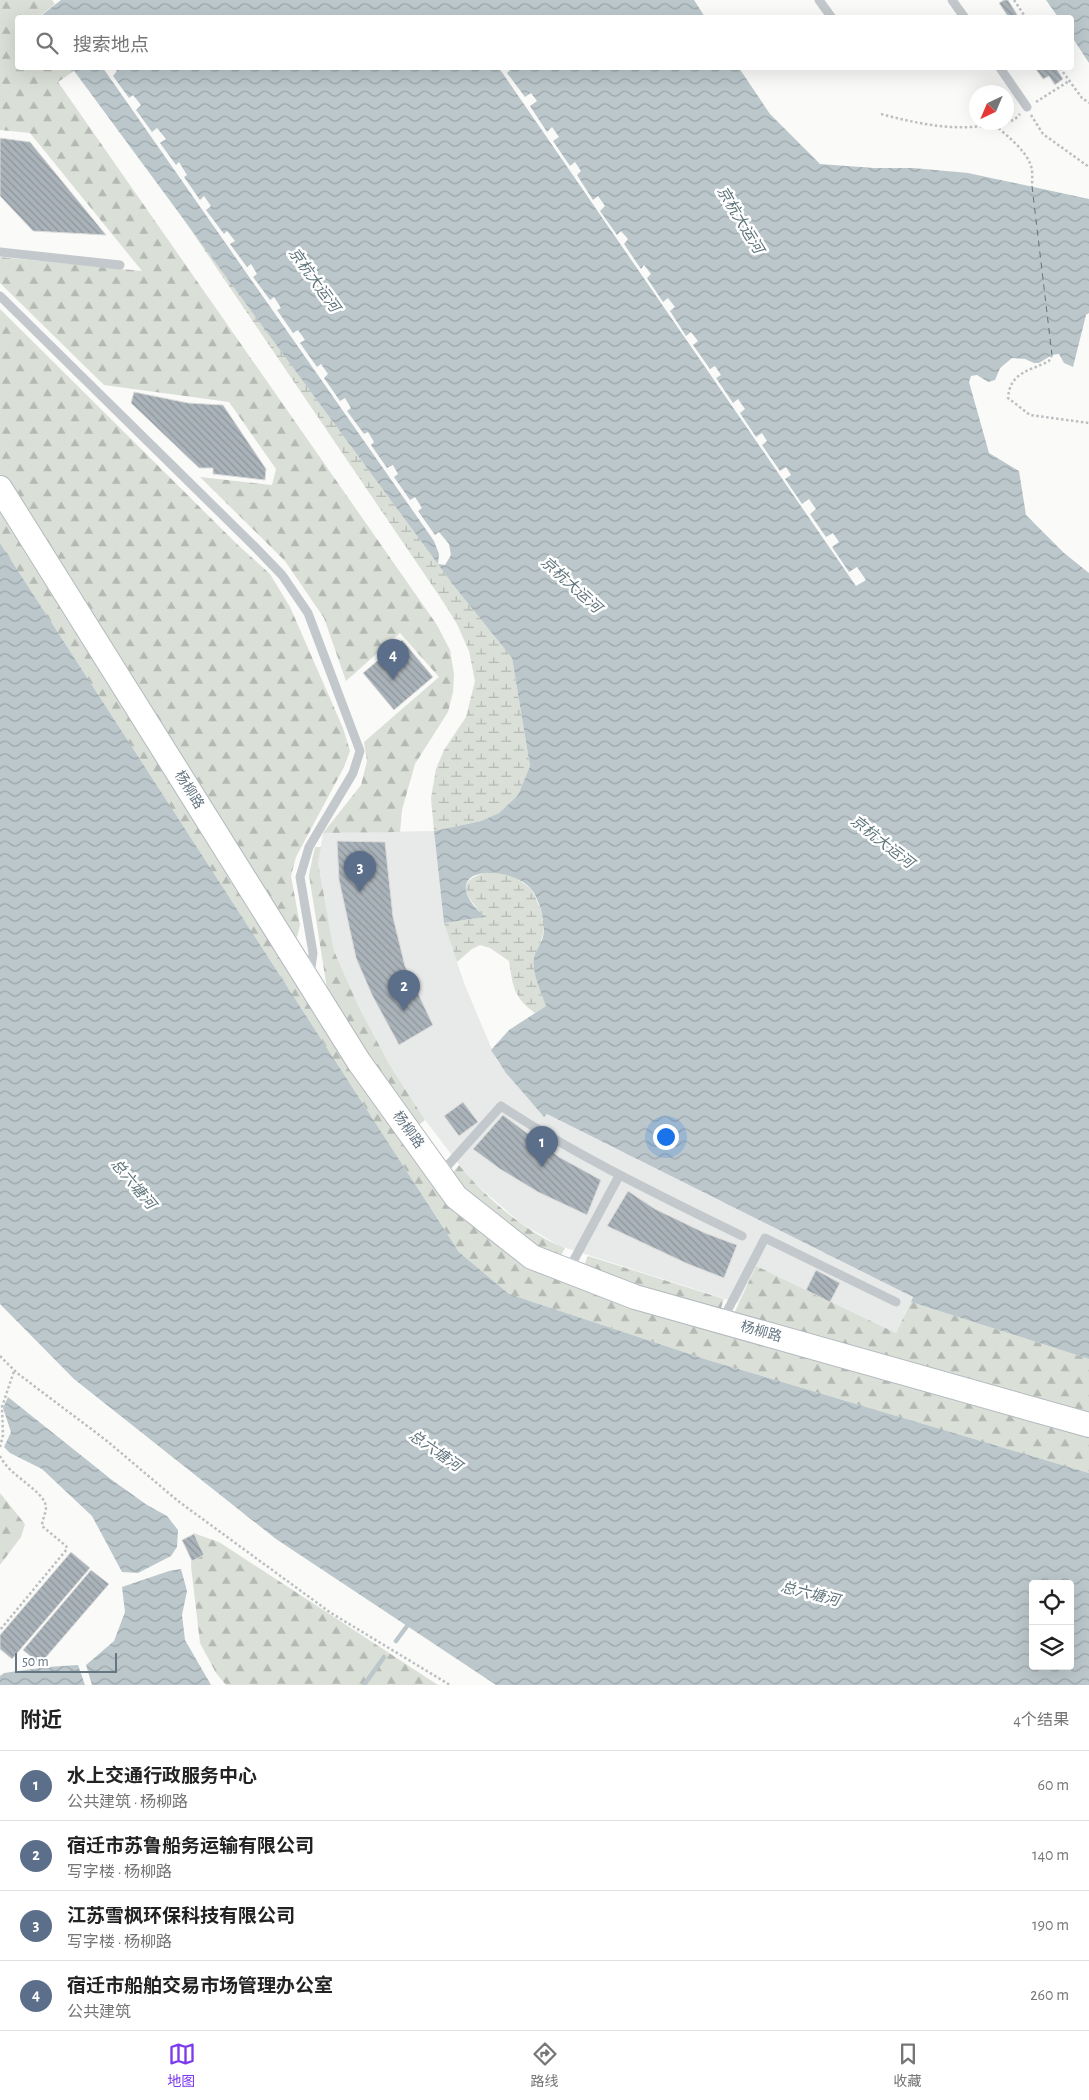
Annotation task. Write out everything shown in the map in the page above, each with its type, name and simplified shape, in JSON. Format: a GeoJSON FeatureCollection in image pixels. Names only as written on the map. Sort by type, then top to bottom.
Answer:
{"type":"FeatureCollection","features":[{"type":"Feature","properties":{"kind":"street","name":"杨柳路"},"geometry":{"type":"LineString","coordinates":[[0,488],[359,1062],[456,1197],[532,1257],[635,1297],[1089,1425]]}},
{"type":"Feature","properties":{"kind":"lane"},"geometry":{"type":"LineString","coordinates":[[819,0],[830,15]]}},
{"type":"Feature","properties":{"kind":"lane"},"geometry":{"type":"LineString","coordinates":[[952,0],[963,15]]}},
{"type":"Feature","properties":{"kind":"lane"},"geometry":{"type":"LineString","coordinates":[[1001,70],[1028,107]]}},
{"type":"Feature","properties":{"kind":"lane"},"geometry":{"type":"LineString","coordinates":[[0,252],[120,265]]}},
{"type":"Feature","properties":{"kind":"lane"},"geometry":{"type":"LineString","coordinates":[[0,296],[282,574],[308,613],[360,752],[353,773],[309,847],[300,877],[313,953],[309,982]]}},
{"type":"Feature","properties":{"kind":"lane"},"geometry":{"type":"LineString","coordinates":[[440,1175],[500,1106],[536,1129],[619,1176],[742,1236]]}},
{"type":"Feature","properties":{"kind":"lane"},"geometry":{"type":"LineString","coordinates":[[568,1271],[619,1176]]}},
{"type":"Feature","properties":{"kind":"lane"},"geometry":{"type":"LineString","coordinates":[[722,1321],[765,1238],[896,1302]]}},
{"type":"Feature","properties":{"kind":"path"},"geometry":{"type":"LineString","coordinates":[[1014,0],[1024,15]]}},
{"type":"Feature","properties":{"kind":"path"},"geometry":{"type":"LineString","coordinates":[[1061,70],[1082,98],[1089,103]]}},
{"type":"Feature","properties":{"kind":"path"},"geometry":{"type":"LineString","coordinates":[[1014,120],[1028,107],[1069,81]]}},
{"type":"Feature","properties":{"kind":"path"},"geometry":{"type":"LineString","coordinates":[[1028,107],[1035,123],[1043,134],[1089,168]]}},
{"type":"Feature","properties":{"kind":"path"},"geometry":{"type":"LineString","coordinates":[[881,114],[919,124],[940,127],[969,126]]}},
{"type":"Feature","properties":{"kind":"path"},"geometry":{"type":"LineString","coordinates":[[1000,130],[1028,159],[1032,168],[1032,186]]}},
{"type":"Feature","properties":{"kind":"path"},"geometry":{"type":"LineString","coordinates":[[1052,355],[1050,361],[1015,378],[1008,398],[1030,415],[1089,423]]}},
{"type":"Feature","properties":{"kind":"path"},"geometry":{"type":"LineString","coordinates":[[0,1356],[14,1370],[107,1441],[178,1501],[331,1613],[450,1685]]}},
{"type":"Feature","properties":{"kind":"path"},"geometry":{"type":"LineString","coordinates":[[0,1447],[3,1435],[2,1408],[14,1370]]}},
{"type":"Feature","properties":{"kind":"path"},"geometry":{"type":"LineString","coordinates":[[0,1456],[7,1469],[40,1495],[46,1508],[42,1526],[66,1546],[67,1549],[0,1630]]}},
{"type":"Feature","properties":{"kind":"shaded area"},"geometry":{"type":"Polygon","coordinates":[[[434,831],[444,923],[464,983],[496,1059],[528,1099],[544,1116],[547,1114],[913,1297],[896,1333],[756,1266],[738,1303],[560,1246],[522,1224],[471,1180],[425,1120],[389,1064],[359,1007],[334,951],[318,863],[323,833],[434,831]]]}},
{"type":"Feature","properties":{"kind":"green space"},"geometry":{"type":"Polygon","coordinates":[[[0,0],[52,0],[55,4],[41,15],[15,15],[15,70],[73,70],[58,82],[437,625],[450,650],[454,674],[453,692],[448,712],[415,764],[402,810],[400,832],[323,833],[361,785],[367,761],[364,742],[439,677],[400,633],[346,681],[324,618],[285,561],[200,477],[272,485],[276,469],[229,402],[104,385],[0,283],[0,257],[142,271],[30,133],[0,130],[0,0]]]}},
{"type":"Feature","properties":{"kind":"green space"},"geometry":{"type":"Polygon","coordinates":[[[180,214],[454,586],[512,658],[530,766],[518,795],[499,813],[481,821],[434,831],[431,798],[436,769],[444,750],[466,717],[475,681],[469,651],[457,624],[442,600],[180,214]]]}},
{"type":"Feature","properties":{"kind":"green space"},"geometry":{"type":"Polygon","coordinates":[[[0,309],[239,546],[270,574],[290,607],[343,728],[350,751],[344,767],[296,857],[291,876],[300,925],[297,937],[288,933],[0,474],[0,309]]]}},
{"type":"Feature","properties":{"kind":"green space"},"geometry":{"type":"Polygon","coordinates":[[[0,504],[331,1026],[514,1253],[1089,1432],[1089,1473],[708,1360],[509,1294],[459,1252],[0,543],[0,504]]]}},
{"type":"Feature","properties":{"kind":"green space"},"geometry":{"type":"Polygon","coordinates":[[[315,847],[321,847],[318,863],[334,951],[359,1007],[389,1064],[425,1120],[415,1128],[328,995],[309,875],[315,847]]]}},
{"type":"Feature","properties":{"kind":"green space"},"geometry":{"type":"Polygon","coordinates":[[[489,872],[505,873],[515,877],[531,889],[545,921],[542,938],[534,957],[535,972],[546,1006],[535,1013],[522,1002],[515,990],[509,961],[490,948],[480,945],[472,949],[457,962],[444,923],[484,917],[469,896],[466,885],[477,876],[489,872]]]}},
{"type":"Feature","properties":{"kind":"green space"},"geometry":{"type":"Polygon","coordinates":[[[459,1165],[481,1189],[521,1224],[565,1248],[558,1261],[543,1256],[449,1177],[459,1165]]]}},
{"type":"Feature","properties":{"kind":"green space"},"geometry":{"type":"Polygon","coordinates":[[[588,1256],[724,1299],[719,1314],[582,1270],[588,1256]]]}},
{"type":"Feature","properties":{"kind":"green space"},"geometry":{"type":"Polygon","coordinates":[[[756,1266],[896,1333],[911,1302],[1089,1359],[1089,1418],[732,1318],[756,1266]]]}},
{"type":"Feature","properties":{"kind":"green space"},"geometry":{"type":"Polygon","coordinates":[[[0,1493],[25,1524],[21,1537],[0,1565],[0,1493]]]}},
{"type":"Feature","properties":{"kind":"green space"},"geometry":{"type":"Polygon","coordinates":[[[193,1533],[219,1542],[438,1685],[226,1685],[216,1673],[200,1643],[191,1566],[193,1533]]]}},
{"type":"Feature","properties":{"kind":"water"},"geometry":{"type":"Polygon","coordinates":[[[61,0],[694,0],[704,15],[42,15],[61,0]]]}},
{"type":"Feature","properties":{"kind":"water"},"geometry":{"type":"Polygon","coordinates":[[[1046,0],[1089,0],[1089,63],[1074,40],[1074,15],[1057,15],[1046,0]]]}},
{"type":"Feature","properties":{"kind":"water","name":"京杭大运河"},"geometry":{"type":"Polygon","coordinates":[[[73,70],[740,70],[770,114],[820,164],[874,168],[913,168],[968,173],[1089,199],[1089,313],[1086,315],[1073,367],[1064,363],[1059,354],[1052,355],[1039,363],[1012,358],[1000,368],[995,380],[988,382],[977,375],[971,376],[969,382],[989,453],[1019,471],[1026,515],[1064,553],[1089,573],[1089,1359],[911,1302],[913,1297],[547,1114],[544,1117],[506,1073],[491,1050],[509,1030],[546,1006],[534,970],[535,955],[544,932],[541,909],[534,893],[526,884],[515,878],[488,873],[477,875],[469,880],[466,888],[471,902],[485,917],[444,923],[434,831],[481,821],[499,813],[518,795],[530,766],[512,658],[454,586],[73,70]]]}},
{"type":"Feature","properties":{"kind":"water","name":"总六塘河"},"geometry":{"type":"Polygon","coordinates":[[[0,543],[459,1252],[509,1294],[708,1360],[1089,1473],[1089,1685],[496,1685],[276,1539],[74,1379],[0,1304],[0,543]]]}},
{"type":"Feature","properties":{"kind":"water"},"geometry":{"type":"Polygon","coordinates":[[[8,1397],[112,1480],[147,1505],[167,1516],[178,1530],[177,1547],[171,1556],[138,1573],[122,1572],[92,1516],[42,1469],[10,1453],[4,1447],[11,1432],[3,1408],[8,1397]]]}},
{"type":"Feature","properties":{"kind":"water"},"geometry":{"type":"Polygon","coordinates":[[[181,1569],[187,1591],[182,1615],[185,1640],[211,1685],[92,1685],[86,1665],[114,1641],[125,1612],[122,1587],[169,1571],[181,1569]]]}},
{"type":"Feature","properties":{"kind":"water"},"geometry":{"type":"Polygon","coordinates":[[[78,1665],[85,1685],[0,1685],[0,1676],[4,1673],[78,1665]]]}},
{"type":"Feature","properties":{"kind":"pier"},"geometry":{"type":"Polygon","coordinates":[[[104,70],[117,71],[113,76],[129,98],[133,95],[141,105],[136,110],[152,132],[157,128],[166,139],[160,143],[176,165],[179,162],[187,175],[184,177],[200,200],[204,196],[211,206],[206,210],[224,234],[227,231],[235,241],[230,244],[247,267],[251,264],[257,274],[253,277],[270,300],[274,297],[281,308],[277,310],[293,333],[298,330],[305,340],[300,343],[317,367],[321,364],[328,374],[324,378],[340,401],[345,398],[351,408],[347,411],[364,434],[368,432],[374,442],[371,445],[387,468],[393,465],[398,474],[394,477],[410,500],[415,497],[422,508],[418,511],[435,535],[439,532],[449,544],[451,555],[445,565],[438,564],[439,554],[434,541],[104,70]]]}},
{"type":"Feature","properties":{"kind":"pier"},"geometry":{"type":"Polygon","coordinates":[[[500,70],[510,70],[507,73],[525,97],[531,93],[537,101],[530,106],[547,132],[552,127],[559,137],[553,141],[570,166],[575,162],[581,171],[577,175],[593,200],[598,196],[605,206],[600,211],[617,235],[621,231],[628,239],[624,244],[641,269],[644,265],[651,274],[647,278],[663,302],[668,298],[675,307],[670,311],[686,336],[691,332],[698,341],[693,345],[710,369],[715,366],[721,375],[716,378],[733,403],[738,399],[745,409],[740,413],[756,437],[762,433],[767,441],[762,445],[780,471],[786,467],[791,475],[785,479],[802,504],[809,499],[816,509],[810,514],[826,537],[833,533],[839,542],[832,547],[849,572],[857,567],[866,580],[856,586],[500,70]]]}},
{"type":"Feature","properties":{"kind":"building"},"geometry":{"type":"Polygon","coordinates":[[[1008,0],[1017,15],[1007,15],[999,3],[1008,0]]]}},
{"type":"Feature","properties":{"kind":"building"},"geometry":{"type":"Polygon","coordinates":[[[1036,70],[1057,70],[1063,79],[1055,85],[1049,76],[1043,79],[1036,70]]]}},
{"type":"Feature","properties":{"kind":"building"},"geometry":{"type":"Polygon","coordinates":[[[0,138],[30,142],[106,235],[33,231],[0,196],[0,138]]]}},
{"type":"Feature","properties":{"kind":"building"},"geometry":{"type":"Polygon","coordinates":[[[134,392],[188,403],[223,405],[266,469],[265,480],[213,474],[213,468],[199,468],[131,403],[134,392]]]}},
{"type":"Feature","properties":{"kind":"building"},"geometry":{"type":"Polygon","coordinates":[[[402,640],[433,677],[394,710],[363,673],[402,640]]]}},
{"type":"Feature","properties":{"kind":"building"},"geometry":{"type":"Polygon","coordinates":[[[337,841],[385,842],[393,917],[405,966],[433,1025],[399,1045],[372,995],[356,958],[339,880],[337,841]]]}},
{"type":"Feature","properties":{"kind":"building"},"geometry":{"type":"Polygon","coordinates":[[[463,1102],[478,1122],[459,1136],[444,1116],[463,1102]]]}},
{"type":"Feature","properties":{"kind":"building"},"geometry":{"type":"Polygon","coordinates":[[[503,1115],[559,1157],[601,1180],[587,1215],[538,1192],[500,1169],[473,1149],[503,1115]]]}},
{"type":"Feature","properties":{"kind":"building"},"geometry":{"type":"Polygon","coordinates":[[[628,1191],[655,1209],[705,1233],[737,1245],[724,1278],[688,1264],[607,1226],[628,1191]]]}},
{"type":"Feature","properties":{"kind":"building"},"geometry":{"type":"Polygon","coordinates":[[[816,1270],[840,1283],[830,1302],[806,1290],[816,1270]]]}},
{"type":"Feature","properties":{"kind":"building"},"geometry":{"type":"Polygon","coordinates":[[[194,1534],[204,1555],[192,1561],[182,1540],[194,1534]]]}},
{"type":"Feature","properties":{"kind":"building"},"geometry":{"type":"Polygon","coordinates":[[[71,1552],[90,1568],[12,1659],[0,1649],[0,1635],[71,1552]]]}},
{"type":"Feature","properties":{"kind":"building"},"geometry":{"type":"Polygon","coordinates":[[[91,1570],[109,1584],[40,1664],[23,1650],[91,1570]]]}},
{"type":"Feature","properties":{"kind":"waterway"},"geometry":{"type":"LineString","coordinates":[[396,1641],[410,1622]]}},
{"type":"Feature","properties":{"kind":"waterway"},"geometry":{"type":"LineString","coordinates":[[364,1685],[384,1657]]}},
{"type":"Feature","properties":{"kind":"ferry route"},"geometry":{"type":"LineString","coordinates":[[1032,186],[1052,355]]}},
{"type":"Feature","properties":{"kind":"place","name":"宿迁市船舶交易市场管理办公室"},"geometry":{"type":"Point","coordinates":[393,680]}},
{"type":"Feature","properties":{"kind":"place","name":"江苏雪枫环保科技有限公司"},"geometry":{"type":"Point","coordinates":[360,892]}},
{"type":"Feature","properties":{"kind":"place","name":"宿迁市苏鲁船务运输有限公司"},"geometry":{"type":"Point","coordinates":[404,1011]}},
{"type":"Feature","properties":{"kind":"place","name":"水上交通行政服务中心"},"geometry":{"type":"Point","coordinates":[542,1167]}}]}
